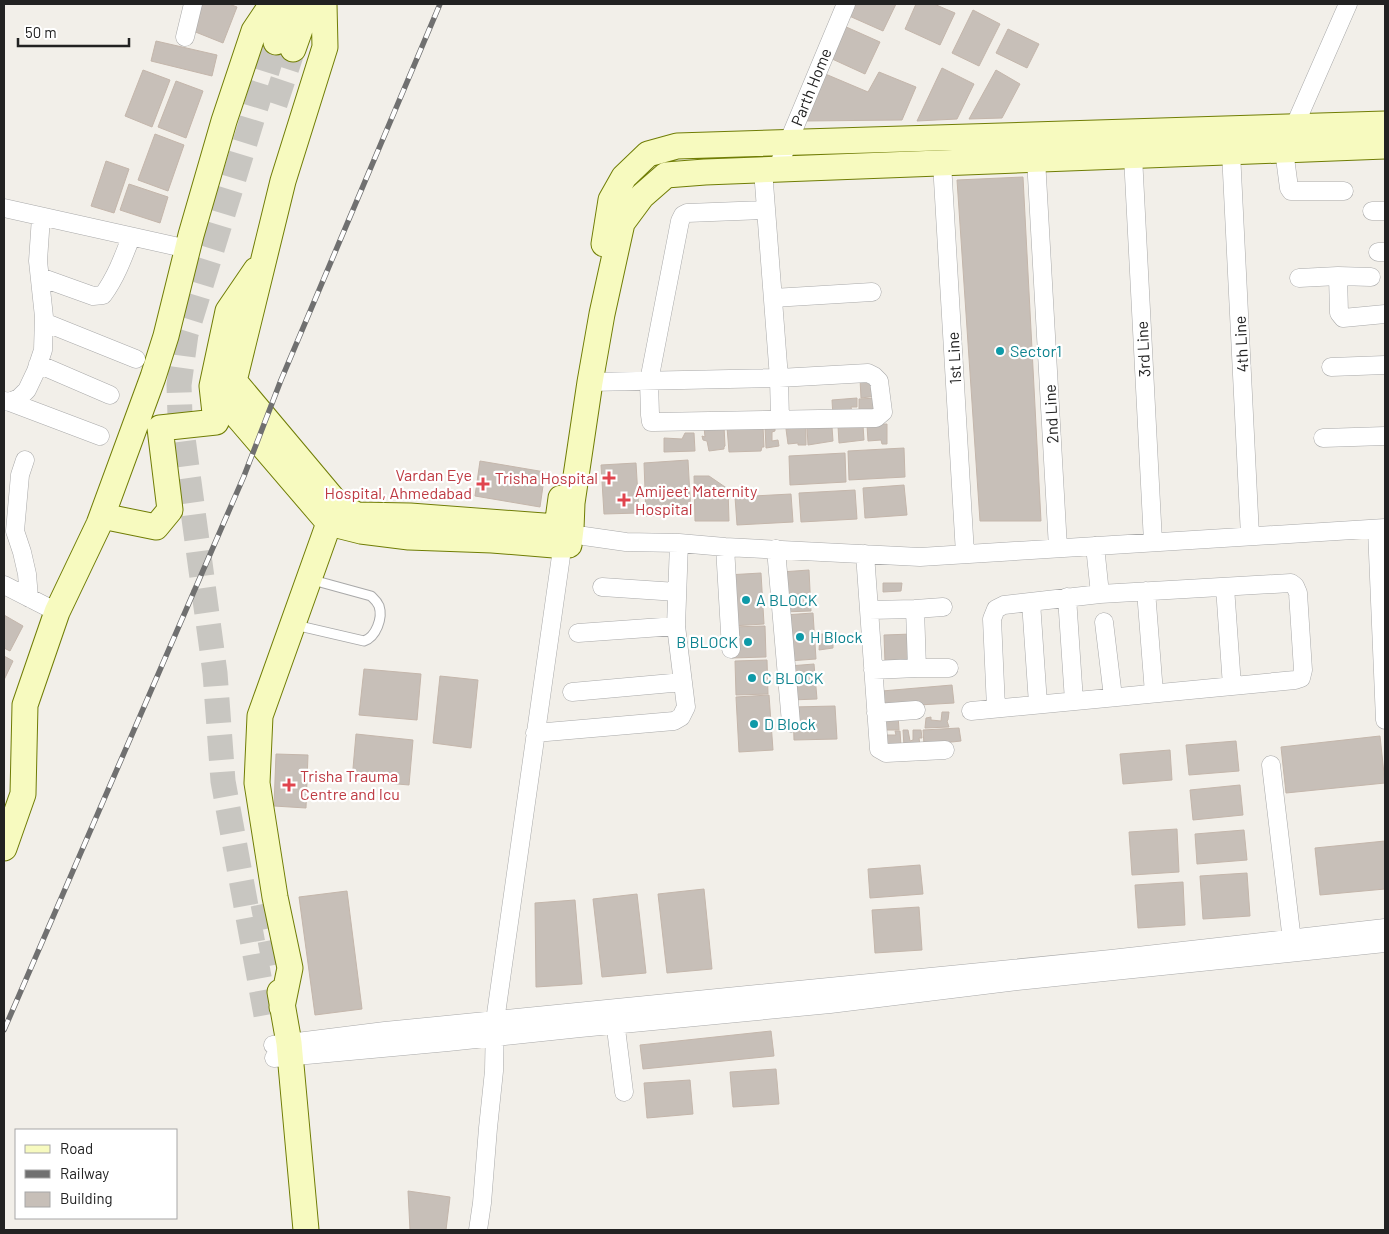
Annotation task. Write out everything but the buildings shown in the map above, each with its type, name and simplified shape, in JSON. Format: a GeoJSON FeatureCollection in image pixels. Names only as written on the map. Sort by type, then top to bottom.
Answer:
{"type":"FeatureCollection","features":[{"type":"Feature","properties":{"kind":"street"},"geometry":{"type":"LineString","coordinates":[[185,37],[193,4]]}},
{"type":"Feature","properties":{"kind":"street"},"geometry":{"type":"LineString","coordinates":[[4,848],[23,794],[25,705],[57,612],[102,516],[153,377],[166,336],[191,235],[224,121],[254,31],[272,4]]}},
{"type":"Feature","properties":{"kind":"street"},"geometry":{"type":"LineString","coordinates":[[288,4],[285,46],[309,4]]}},
{"type":"Feature","properties":{"kind":"street"},"geometry":{"type":"LineString","coordinates":[[324,4],[325,46],[283,181],[234,381],[334,514]]}},
{"type":"Feature","properties":{"kind":"street","name":"Parth Home"},"geometry":{"type":"LineString","coordinates":[[770,170],[788,143],[846,4]]}},
{"type":"Feature","properties":{"kind":"street"},"geometry":{"type":"LineString","coordinates":[[1344,191],[1291,191],[1288,188],[1284,150],[1348,4]]}},
{"type":"Feature","properties":{"kind":"street"},"geometry":{"type":"LineString","coordinates":[[566,540],[611,200],[624,177],[648,154],[677,146],[1385,124]]}},
{"type":"Feature","properties":{"kind":"street"},"geometry":{"type":"LineString","coordinates":[[478,1230],[494,1071],[495,1029],[535,733],[590,382],[602,314],[622,223],[642,196],[666,175],[1385,146]]}},
{"type":"Feature","properties":{"kind":"street","name":"4th Line"},"geometry":{"type":"LineString","coordinates":[[1231,152],[1250,536]]}},
{"type":"Feature","properties":{"kind":"street","name":"3rd Line"},"geometry":{"type":"LineString","coordinates":[[1133,156],[1153,542]]}},
{"type":"Feature","properties":{"kind":"street","name":"2nd Line"},"geometry":{"type":"LineString","coordinates":[[1036,159],[1058,548]]}},
{"type":"Feature","properties":{"kind":"street","name":"1st Line"},"geometry":{"type":"LineString","coordinates":[[942,163],[965,554]]}},
{"type":"Feature","properties":{"kind":"street"},"geometry":{"type":"LineString","coordinates":[[770,170],[766,210],[779,378],[780,420]]}},
{"type":"Feature","properties":{"kind":"street"},"geometry":{"type":"LineString","coordinates":[[4,208],[188,249]]}},
{"type":"Feature","properties":{"kind":"street"},"geometry":{"type":"LineString","coordinates":[[590,382],[649,381],[779,378],[868,374],[874,376],[879,381],[883,412],[876,418],[651,422],[649,381],[680,221],[683,215],[687,213],[766,210]]}},
{"type":"Feature","properties":{"kind":"street"},"geometry":{"type":"LineString","coordinates":[[7,402],[19,398],[27,390],[43,350],[43,297],[38,262],[41,217]]}},
{"type":"Feature","properties":{"kind":"street"},"geometry":{"type":"LineString","coordinates":[[40,277],[93,296],[102,295],[112,283],[131,236]]}},
{"type":"Feature","properties":{"kind":"street"},"geometry":{"type":"LineString","coordinates":[[102,516],[156,527],[170,510],[160,428],[216,422],[212,386],[228,311],[265,256]]}},
{"type":"Feature","properties":{"kind":"street"},"geometry":{"type":"LineString","coordinates":[[1338,276],[1339,313],[1343,318],[1385,314]]}},
{"type":"Feature","properties":{"kind":"street"},"geometry":{"type":"LineString","coordinates":[[1299,278],[1372,277]]}},
{"type":"Feature","properties":{"kind":"street"},"geometry":{"type":"LineString","coordinates":[[773,298],[872,292]]}},
{"type":"Feature","properties":{"kind":"street"},"geometry":{"type":"LineString","coordinates":[[44,322],[136,360]]}},
{"type":"Feature","properties":{"kind":"street"},"geometry":{"type":"LineString","coordinates":[[38,364],[110,395]]}},
{"type":"Feature","properties":{"kind":"street"},"geometry":{"type":"LineString","coordinates":[[1331,368],[1385,365]]}},
{"type":"Feature","properties":{"kind":"street"},"geometry":{"type":"LineString","coordinates":[[7,402],[100,436]]}},
{"type":"Feature","properties":{"kind":"street"},"geometry":{"type":"LineString","coordinates":[[1323,438],[1385,436]]}},
{"type":"Feature","properties":{"kind":"street"},"geometry":{"type":"LineString","coordinates":[[25,460],[20,476],[15,531],[27,574],[29,598]]}},
{"type":"Feature","properties":{"kind":"street"},"geometry":{"type":"LineString","coordinates":[[334,514],[410,516],[566,540],[679,542],[725,547],[920,557],[1381,528],[1385,720]]}},
{"type":"Feature","properties":{"kind":"street"},"geometry":{"type":"LineString","coordinates":[[274,1011],[290,968],[275,897],[257,783],[260,716],[334,514]]}},
{"type":"Feature","properties":{"kind":"street"},"geometry":{"type":"LineString","coordinates":[[535,733],[674,721],[681,716],[686,707],[676,626],[679,542]]}},
{"type":"Feature","properties":{"kind":"street"},"geometry":{"type":"LineString","coordinates":[[1095,546],[1100,594]]}},
{"type":"Feature","properties":{"kind":"street"},"geometry":{"type":"LineString","coordinates":[[725,547],[731,650]]}},
{"type":"Feature","properties":{"kind":"street"},"geometry":{"type":"LineString","coordinates":[[776,549],[791,723]]}},
{"type":"Feature","properties":{"kind":"street"},"geometry":{"type":"LineString","coordinates":[[865,554],[879,749],[886,753],[945,750]]}},
{"type":"Feature","properties":{"kind":"street"},"geometry":{"type":"LineString","coordinates":[[971,711],[1301,678],[1303,670],[1296,586],[1291,583],[1146,591],[1004,604],[996,609],[992,619],[996,708]]}},
{"type":"Feature","properties":{"kind":"street"},"geometry":{"type":"LineString","coordinates":[[4,585],[57,612]]}},
{"type":"Feature","properties":{"kind":"street"},"geometry":{"type":"LineString","coordinates":[[602,587],[677,592]]}},
{"type":"Feature","properties":{"kind":"street"},"geometry":{"type":"LineString","coordinates":[[1225,587],[1232,686]]}},
{"type":"Feature","properties":{"kind":"street"},"geometry":{"type":"LineString","coordinates":[[1146,591],[1154,693]]}},
{"type":"Feature","properties":{"kind":"street"},"geometry":{"type":"LineString","coordinates":[[1067,598],[1074,701]]}},
{"type":"Feature","properties":{"kind":"street"},"geometry":{"type":"LineString","coordinates":[[1031,602],[1038,704]]}},
{"type":"Feature","properties":{"kind":"street"},"geometry":{"type":"LineString","coordinates":[[869,610],[943,607]]}},
{"type":"Feature","properties":{"kind":"street"},"geometry":{"type":"LineString","coordinates":[[915,609],[918,668]]}},
{"type":"Feature","properties":{"kind":"street"},"geometry":{"type":"LineString","coordinates":[[1104,622],[1113,697]]}},
{"type":"Feature","properties":{"kind":"street"},"geometry":{"type":"LineString","coordinates":[[578,633],[676,626]]}},
{"type":"Feature","properties":{"kind":"street"},"geometry":{"type":"LineString","coordinates":[[873,670],[950,668]]}},
{"type":"Feature","properties":{"kind":"street"},"geometry":{"type":"LineString","coordinates":[[572,692],[683,682]]}},
{"type":"Feature","properties":{"kind":"street"},"geometry":{"type":"LineString","coordinates":[[876,713],[916,710]]}},
{"type":"Feature","properties":{"kind":"street"},"geometry":{"type":"LineString","coordinates":[[1271,765],[1293,945]]}},
{"type":"Feature","properties":{"kind":"street"},"geometry":{"type":"LineString","coordinates":[[281,1051],[385,1031],[495,1029],[615,1016],[738,997],[1165,959],[1293,945],[1385,928]]}},
{"type":"Feature","properties":{"kind":"street"},"geometry":{"type":"LineString","coordinates":[[1293,945],[1385,943]]}},
{"type":"Feature","properties":{"kind":"street"},"geometry":{"type":"LineString","coordinates":[[277,976],[274,1011],[306,1230]]}},
{"type":"Feature","properties":{"kind":"street"},"geometry":{"type":"LineString","coordinates":[[615,1016],[624,1092]]}},
{"type":"Feature","properties":{"kind":"street"},"geometry":{"type":"LineString","coordinates":[[281,1051],[292,1230]]}},
{"type":"Feature","properties":{"kind":"lane"},"geometry":{"type":"LineString","coordinates":[[293,624],[364,641],[369,640],[376,630],[380,612],[379,605],[370,596],[309,579]]}},
{"type":"Feature","properties":{"kind":"tunnel"},"geometry":{"type":"LineString","coordinates":[[266,1015],[223,781],[215,673],[180,416],[179,385],[186,334],[276,42]]}},
{"type":"Feature","properties":{"kind":"tunnel"},"geometry":{"type":"LineString","coordinates":[[275,104],[293,49]]}},
{"type":"Feature","properties":{"kind":"tunnel"},"geometry":{"type":"LineString","coordinates":[[263,904],[277,976]]}},
{"type":"Feature","properties":{"kind":"railway"},"geometry":{"type":"LineString","coordinates":[[4,1030],[244,476],[281,380],[440,4]]}},
{"type":"Feature","properties":{"kind":"place","name":"Sector1"},"geometry":{"type":"Point","coordinates":[1000,351]}},
{"type":"Feature","properties":{"kind":"place","name":"Trisha Hospital"},"geometry":{"type":"Point","coordinates":[609,478]}},
{"type":"Feature","properties":{"kind":"place","name":"Vardan Eye Hospital, Ahmedabad"},"geometry":{"type":"Point","coordinates":[483,484]}},
{"type":"Feature","properties":{"kind":"place","name":"Amijeet Maternity Hospital"},"geometry":{"type":"Point","coordinates":[624,500]}},
{"type":"Feature","properties":{"kind":"place","name":"A BLOCK"},"geometry":{"type":"Point","coordinates":[746,600]}},
{"type":"Feature","properties":{"kind":"place","name":"H Block"},"geometry":{"type":"Point","coordinates":[800,637]}},
{"type":"Feature","properties":{"kind":"place","name":"B BLOCK"},"geometry":{"type":"Point","coordinates":[748,642]}},
{"type":"Feature","properties":{"kind":"place","name":"C BLOCK"},"geometry":{"type":"Point","coordinates":[752,678]}},
{"type":"Feature","properties":{"kind":"place","name":"D Block"},"geometry":{"type":"Point","coordinates":[754,724]}},
{"type":"Feature","properties":{"kind":"place","name":"Trisha Trauma Centre and Icu"},"geometry":{"type":"Point","coordinates":[289,785]}}]}
